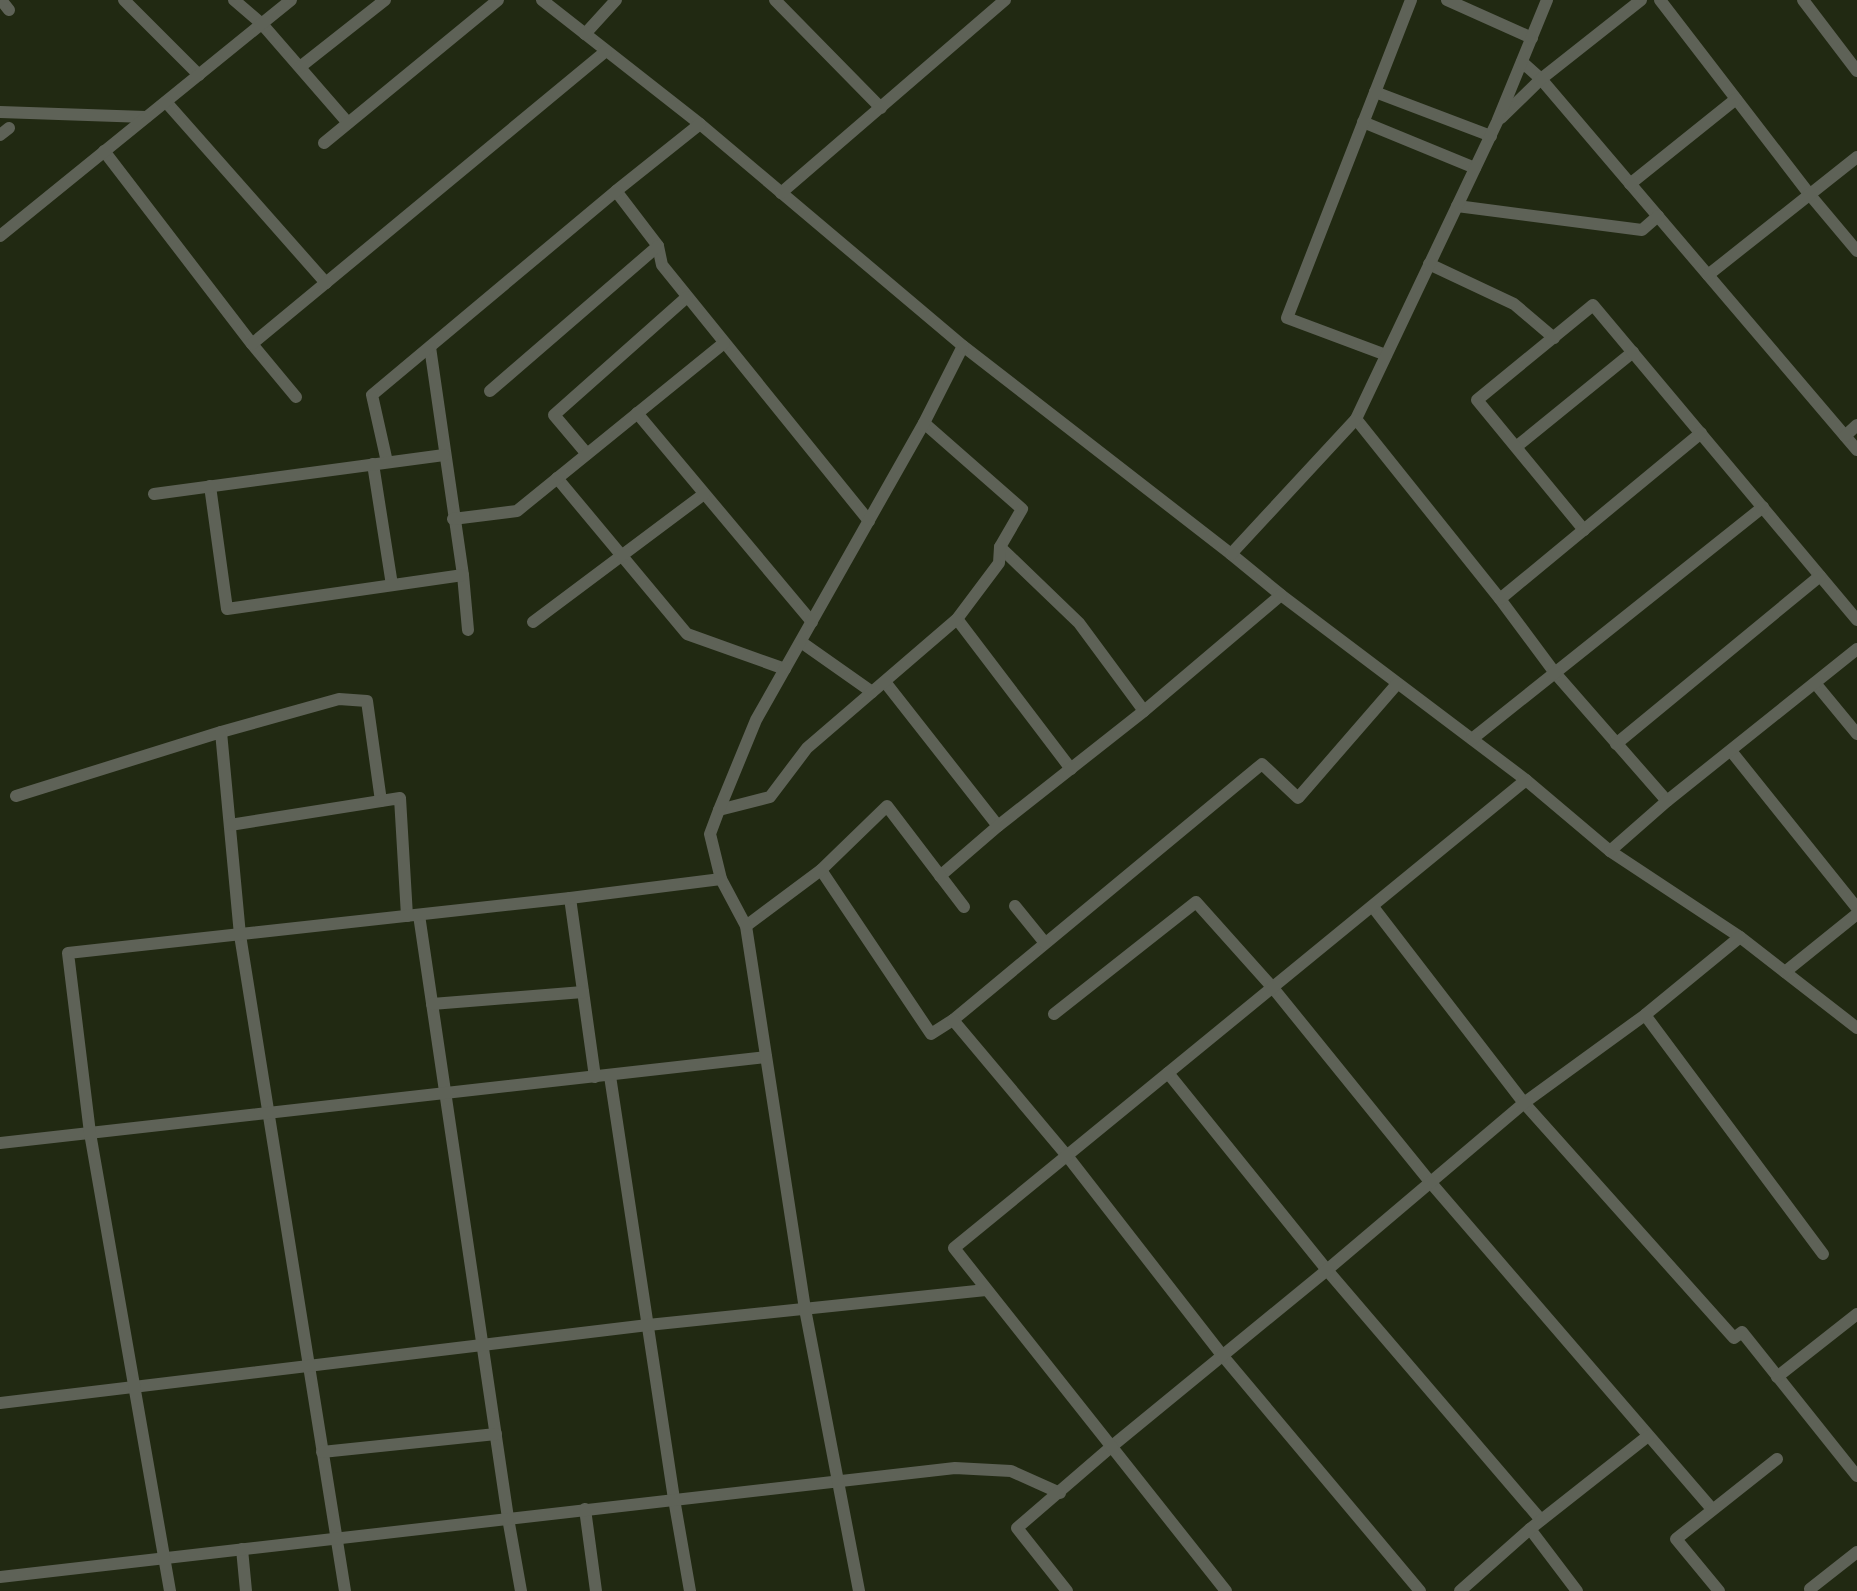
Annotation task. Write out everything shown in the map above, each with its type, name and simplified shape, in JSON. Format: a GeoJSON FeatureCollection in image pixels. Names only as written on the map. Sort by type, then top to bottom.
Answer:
{"type":"FeatureCollection","features":[{"type":"Feature","properties":{"kind":"street"},"geometry":{"type":"LineString","coordinates":[[1,0],[9,10]]}},
{"type":"Feature","properties":{"kind":"street"},"geometry":{"type":"LineString","coordinates":[[124,0],[198,75]]}},
{"type":"Feature","properties":{"kind":"street"},"geometry":{"type":"LineString","coordinates":[[234,0],[262,24],[348,122]]}},
{"type":"Feature","properties":{"kind":"street"},"geometry":{"type":"LineString","coordinates":[[0,236],[292,0]]}},
{"type":"Feature","properties":{"kind":"street"},"geometry":{"type":"LineString","coordinates":[[300,67],[385,0]]}},
{"type":"Feature","properties":{"kind":"street"},"geometry":{"type":"LineString","coordinates":[[324,143],[498,0]]}},
{"type":"Feature","properties":{"kind":"street"},"geometry":{"type":"LineString","coordinates":[[542,0],[700,124],[963,346],[1281,595],[1526,780],[1610,851],[1740,937],[1857,1028]]}},
{"type":"Feature","properties":{"kind":"street"},"geometry":{"type":"LineString","coordinates":[[585,34],[616,0]]}},
{"type":"Feature","properties":{"kind":"street"},"geometry":{"type":"LineString","coordinates":[[775,0],[881,108]]}},
{"type":"Feature","properties":{"kind":"street"},"geometry":{"type":"LineString","coordinates":[[781,193],[1005,0]]}},
{"type":"Feature","properties":{"kind":"street"},"geometry":{"type":"LineString","coordinates":[[1386,355],[1287,318],[1411,0]]}},
{"type":"Feature","properties":{"kind":"street"},"geometry":{"type":"LineString","coordinates":[[1447,0],[1532,38]]}},
{"type":"Feature","properties":{"kind":"street"},"geometry":{"type":"LineString","coordinates":[[1231,554],[1356,419],[1491,136],[1547,0]]}},
{"type":"Feature","properties":{"kind":"street"},"geometry":{"type":"LineString","coordinates":[[1497,122],[1541,79],[1640,0]]}},
{"type":"Feature","properties":{"kind":"street"},"geometry":{"type":"LineString","coordinates":[[1660,0],[1810,194],[1857,251]]}},
{"type":"Feature","properties":{"kind":"street"},"geometry":{"type":"LineString","coordinates":[[1804,0],[1857,70]]}},
{"type":"Feature","properties":{"kind":"street"},"geometry":{"type":"LineString","coordinates":[[252,344],[606,51]]}},
{"type":"Feature","properties":{"kind":"street"},"geometry":{"type":"LineString","coordinates":[[1522,62],[1541,79],[1857,450]]}},
{"type":"Feature","properties":{"kind":"street"},"geometry":{"type":"LineString","coordinates":[[1375,92],[1491,136]]}},
{"type":"Feature","properties":{"kind":"street"},"geometry":{"type":"LineString","coordinates":[[1630,184],[1736,99]]}},
{"type":"Feature","properties":{"kind":"street"},"geometry":{"type":"LineString","coordinates":[[166,102],[326,284]]}},
{"type":"Feature","properties":{"kind":"street"},"geometry":{"type":"LineString","coordinates":[[0,112],[146,117]]}},
{"type":"Feature","properties":{"kind":"street"},"geometry":{"type":"LineString","coordinates":[[1363,122],[1475,168]]}},
{"type":"Feature","properties":{"kind":"street"},"geometry":{"type":"LineString","coordinates":[[387,462],[372,395],[616,191],[700,124]]}},
{"type":"Feature","properties":{"kind":"street"},"geometry":{"type":"LineString","coordinates":[[104,151],[252,344],[296,397]]}},
{"type":"Feature","properties":{"kind":"street"},"geometry":{"type":"LineString","coordinates":[[1708,275],[1857,157]]}},
{"type":"Feature","properties":{"kind":"street"},"geometry":{"type":"LineString","coordinates":[[616,191],[658,246],[662,265],[869,521]]}},
{"type":"Feature","properties":{"kind":"street"},"geometry":{"type":"LineString","coordinates":[[1457,206],[1642,230],[1658,216]]}},
{"type":"Feature","properties":{"kind":"street"},"geometry":{"type":"LineString","coordinates":[[490,391],[658,246]]}},
{"type":"Feature","properties":{"kind":"street"},"geometry":{"type":"LineString","coordinates":[[1429,264],[1514,304],[1554,338]]}},
{"type":"Feature","properties":{"kind":"street"},"geometry":{"type":"LineString","coordinates":[[587,454],[554,415],[687,297]]}},
{"type":"Feature","properties":{"kind":"street"},"geometry":{"type":"LineString","coordinates":[[1584,530],[1477,400],[1593,305],[1857,620]]}},
{"type":"Feature","properties":{"kind":"street"},"geometry":{"type":"LineString","coordinates":[[453,519],[516,511],[724,343]]}},
{"type":"Feature","properties":{"kind":"street"},"geometry":{"type":"LineString","coordinates":[[859,1591],[805,1309],[746,926],[721,879],[710,834],[756,720],[924,423],[963,346]]}},
{"type":"Feature","properties":{"kind":"street"},"geometry":{"type":"LineString","coordinates":[[430,347],[453,519],[463,575],[468,630]]}},
{"type":"Feature","properties":{"kind":"street"},"geometry":{"type":"LineString","coordinates":[[1516,447],[1633,352]]}},
{"type":"Feature","properties":{"kind":"street"},"geometry":{"type":"LineString","coordinates":[[637,413],[812,622]]}},
{"type":"Feature","properties":{"kind":"street"},"geometry":{"type":"LineString","coordinates":[[1356,419],[1500,599],[1555,673],[1667,801]]}},
{"type":"Feature","properties":{"kind":"street"},"geometry":{"type":"LineString","coordinates":[[719,810],[770,797],[807,748],[957,619],[998,563],[1000,547],[1022,509],[924,423]]}},
{"type":"Feature","properties":{"kind":"street"},"geometry":{"type":"LineString","coordinates":[[1845,436],[1857,425]]}},
{"type":"Feature","properties":{"kind":"street"},"geometry":{"type":"LineString","coordinates":[[1500,599],[1701,433]]}},
{"type":"Feature","properties":{"kind":"street"},"geometry":{"type":"LineString","coordinates":[[154,494],[444,455]]}},
{"type":"Feature","properties":{"kind":"street"},"geometry":{"type":"LineString","coordinates":[[373,464],[392,585]]}},
{"type":"Feature","properties":{"kind":"street"},"geometry":{"type":"LineString","coordinates":[[557,478],[686,634],[785,670]]}},
{"type":"Feature","properties":{"kind":"street"},"geometry":{"type":"LineString","coordinates":[[210,486],[227,610],[463,575]]}},
{"type":"Feature","properties":{"kind":"street"},"geometry":{"type":"LineString","coordinates":[[533,622],[704,494]]}},
{"type":"Feature","properties":{"kind":"street"},"geometry":{"type":"LineString","coordinates":[[1472,739],[1763,507]]}},
{"type":"Feature","properties":{"kind":"street"},"geometry":{"type":"LineString","coordinates":[[1000,547],[1079,623],[1144,711]]}},
{"type":"Feature","properties":{"kind":"street"},"geometry":{"type":"LineString","coordinates":[[1616,744],[1820,576]]}},
{"type":"Feature","properties":{"kind":"street"},"geometry":{"type":"LineString","coordinates":[[940,876],[998,826],[1144,711],[1281,595]]}},
{"type":"Feature","properties":{"kind":"street"},"geometry":{"type":"LineString","coordinates":[[957,619],[1071,770]]}},
{"type":"Feature","properties":{"kind":"street"},"geometry":{"type":"LineString","coordinates":[[801,642],[872,692]]}},
{"type":"Feature","properties":{"kind":"street"},"geometry":{"type":"LineString","coordinates":[[1610,851],[1667,801],[1857,649]]}},
{"type":"Feature","properties":{"kind":"street"},"geometry":{"type":"LineString","coordinates":[[885,682],[998,826]]}},
{"type":"Feature","properties":{"kind":"street"},"geometry":{"type":"LineString","coordinates":[[1815,683],[1857,734]]}},
{"type":"Feature","properties":{"kind":"street"},"geometry":{"type":"LineString","coordinates":[[821,870],[931,1034],[953,1020],[1262,764],[1298,798],[1397,684]]}},
{"type":"Feature","properties":{"kind":"street"},"geometry":{"type":"LineString","coordinates":[[16,796],[222,732],[339,699],[367,701],[381,800]]}},
{"type":"Feature","properties":{"kind":"street"},"geometry":{"type":"LineString","coordinates":[[222,732],[240,935],[345,1591]]}},
{"type":"Feature","properties":{"kind":"street"},"geometry":{"type":"LineString","coordinates":[[1731,750],[1857,908]]}},
{"type":"Feature","properties":{"kind":"street"},"geometry":{"type":"LineString","coordinates":[[1226,1591],[954,1248],[1068,1157],[1526,780]]}},
{"type":"Feature","properties":{"kind":"street"},"geometry":{"type":"LineString","coordinates":[[230,825],[400,798],[413,916],[432,1004],[508,1518],[521,1591]]}},
{"type":"Feature","properties":{"kind":"street"},"geometry":{"type":"LineString","coordinates":[[746,926],[821,870],[887,806],[964,907]]}},
{"type":"Feature","properties":{"kind":"street"},"geometry":{"type":"LineString","coordinates":[[170,1591],[90,1133],[68,953],[413,916],[721,879]]}},
{"type":"Feature","properties":{"kind":"street"},"geometry":{"type":"LineString","coordinates":[[570,898],[595,1077]]}},
{"type":"Feature","properties":{"kind":"street"},"geometry":{"type":"LineString","coordinates":[[1054,1014],[1196,902],[1273,988],[1431,1182],[1712,1509]]}},
{"type":"Feature","properties":{"kind":"street"},"geometry":{"type":"LineString","coordinates":[[1015,906],[1045,943]]}},
{"type":"Feature","properties":{"kind":"street"},"geometry":{"type":"LineString","coordinates":[[1373,907],[1524,1103],[1734,1338],[1742,1332],[1776,1377],[1855,1468]]}},
{"type":"Feature","properties":{"kind":"street"},"geometry":{"type":"LineString","coordinates":[[1785,972],[1857,914]]}},
{"type":"Feature","properties":{"kind":"street"},"geometry":{"type":"LineString","coordinates":[[1067,1591],[1017,1528],[1060,1493],[1110,1447],[1327,1270],[1524,1103],[1645,1015],[1740,937]]}},
{"type":"Feature","properties":{"kind":"street"},"geometry":{"type":"LineString","coordinates":[[432,1004],[583,992]]}},
{"type":"Feature","properties":{"kind":"street"},"geometry":{"type":"LineString","coordinates":[[1645,1015],[1823,1254]]}},
{"type":"Feature","properties":{"kind":"street"},"geometry":{"type":"LineString","coordinates":[[953,1020],[1068,1157],[1222,1355],[1420,1591]]}},
{"type":"Feature","properties":{"kind":"street"},"geometry":{"type":"LineString","coordinates":[[0,1143],[766,1057]]}},
{"type":"Feature","properties":{"kind":"street"},"geometry":{"type":"LineString","coordinates":[[1168,1073],[1327,1270],[1541,1520]]}},
{"type":"Feature","properties":{"kind":"street"},"geometry":{"type":"LineString","coordinates":[[610,1076],[674,1499],[690,1591]]}},
{"type":"Feature","properties":{"kind":"street"},"geometry":{"type":"LineString","coordinates":[[0,1403],[308,1364],[648,1325],[986,1290]]}},
{"type":"Feature","properties":{"kind":"street"},"geometry":{"type":"LineString","coordinates":[[1776,1377],[1857,1314]]}},
{"type":"Feature","properties":{"kind":"street"},"geometry":{"type":"LineString","coordinates":[[322,1452],[496,1434]]}},
{"type":"Feature","properties":{"kind":"street"},"geometry":{"type":"LineString","coordinates":[[1460,1591],[1530,1529],[1648,1436]]}},
{"type":"Feature","properties":{"kind":"street"},"geometry":{"type":"LineString","coordinates":[[1719,1591],[1676,1540],[1712,1509],[1777,1459]]}},
{"type":"Feature","properties":{"kind":"street"},"geometry":{"type":"LineString","coordinates":[[0,1577],[955,1468],[1011,1471],[1060,1493]]}},
{"type":"Feature","properties":{"kind":"street"},"geometry":{"type":"LineString","coordinates":[[585,1509],[596,1591]]}},
{"type":"Feature","properties":{"kind":"street"},"geometry":{"type":"LineString","coordinates":[[1530,1529],[1577,1591]]}},
{"type":"Feature","properties":{"kind":"street"},"geometry":{"type":"LineString","coordinates":[[242,1549],[246,1591]]}},
{"type":"Feature","properties":{"kind":"street"},"geometry":{"type":"LineString","coordinates":[[1810,1589],[1857,1552]]}}]}
